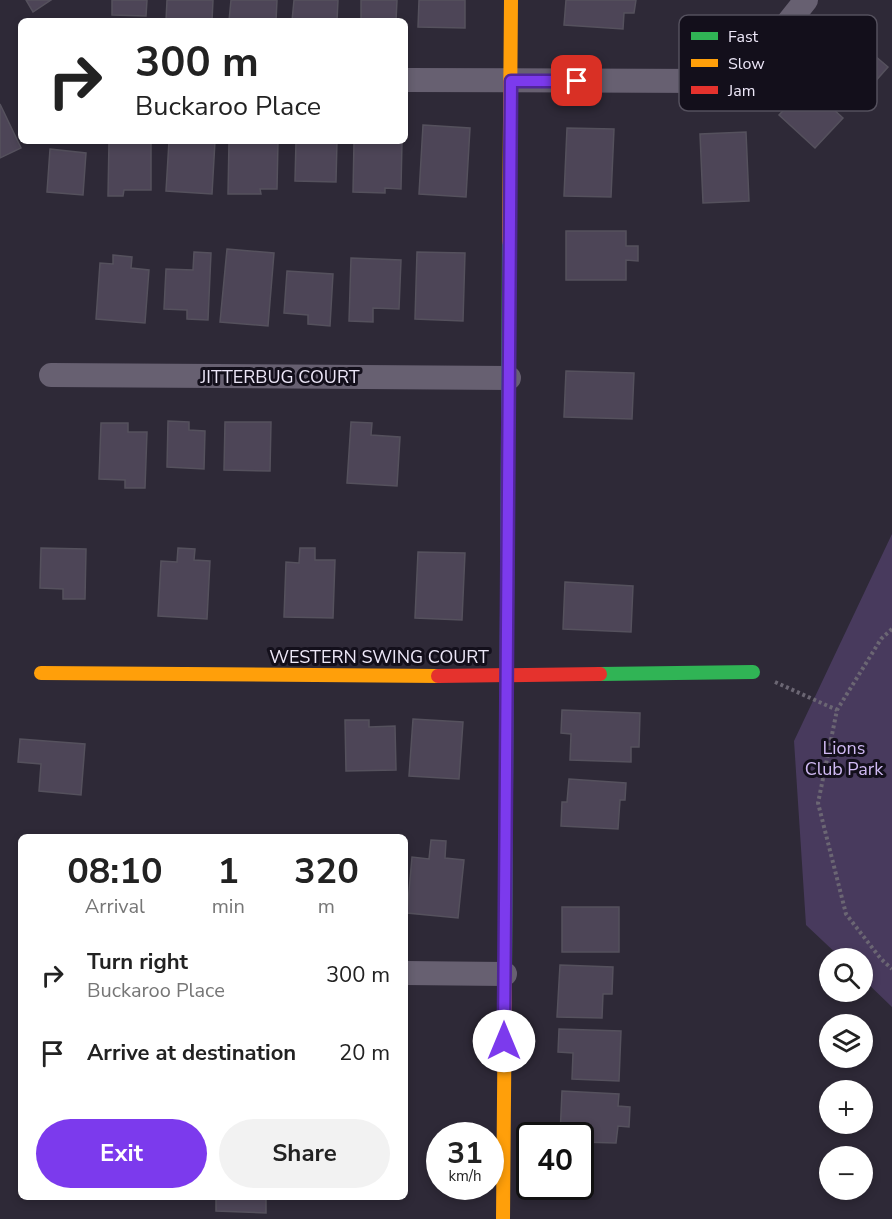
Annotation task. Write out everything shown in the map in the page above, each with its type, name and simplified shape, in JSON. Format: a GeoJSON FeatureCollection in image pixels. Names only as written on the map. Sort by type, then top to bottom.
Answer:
{"type":"FeatureCollection","features":[{"type":"Feature","properties":{"kind":"street"},"geometry":{"type":"LineString","coordinates":[[503,1219],[511,0]]}},
{"type":"Feature","properties":{"kind":"street"},"geometry":{"type":"LineString","coordinates":[[794,15],[806,0]]}},
{"type":"Feature","properties":{"kind":"street"},"geometry":{"type":"LineString","coordinates":[[408,80],[679,81]]}},
{"type":"Feature","properties":{"kind":"street","name":"JITTERBUG COURT"},"geometry":{"type":"LineString","coordinates":[[51,375],[509,378]]}},
{"type":"Feature","properties":{"kind":"street","name":"WESTERN SWING COURT"},"geometry":{"type":"LineString","coordinates":[[41,673],[507,676],[753,672]]}},
{"type":"Feature","properties":{"kind":"street"},"geometry":{"type":"LineString","coordinates":[[408,973],[504,974]]}},
{"type":"Feature","properties":{"kind":"path"},"geometry":{"type":"LineString","coordinates":[[892,629],[881,639],[837,710],[818,803],[846,914],[880,959],[892,969]]}},
{"type":"Feature","properties":{"kind":"path"},"geometry":{"type":"LineString","coordinates":[[753,672],[837,710]]}},
{"type":"Feature","properties":{"kind":"green space","name":"Lions Club Park"},"geometry":{"type":"Polygon","coordinates":[[[892,534],[892,1007],[873,989],[873,948],[830,948],[806,925],[794,741],[892,534]]]}},
{"type":"Feature","properties":{"kind":"building"},"geometry":{"type":"Polygon","coordinates":[[[26,0],[51,0],[33,12],[26,0]]]}},
{"type":"Feature","properties":{"kind":"building"},"geometry":{"type":"Polygon","coordinates":[[[112,0],[147,0],[146,16],[112,15],[112,0]]]}},
{"type":"Feature","properties":{"kind":"building"},"geometry":{"type":"Polygon","coordinates":[[[167,0],[213,0],[212,18],[166,18],[167,0]]]}},
{"type":"Feature","properties":{"kind":"building"},"geometry":{"type":"Polygon","coordinates":[[[231,0],[277,0],[276,18],[229,18],[231,0]]]}},
{"type":"Feature","properties":{"kind":"building"},"geometry":{"type":"Polygon","coordinates":[[[294,0],[338,0],[337,18],[292,18],[294,0]]]}},
{"type":"Feature","properties":{"kind":"building"},"geometry":{"type":"Polygon","coordinates":[[[361,0],[397,0],[396,18],[361,18],[361,0]]]}},
{"type":"Feature","properties":{"kind":"building"},"geometry":{"type":"Polygon","coordinates":[[[419,0],[465,0],[465,28],[418,27],[419,0]]]}},
{"type":"Feature","properties":{"kind":"building"},"geometry":{"type":"Polygon","coordinates":[[[566,0],[636,0],[634,13],[624,13],[623,29],[564,25],[566,0]]]}},
{"type":"Feature","properties":{"kind":"building"},"geometry":{"type":"Polygon","coordinates":[[[877,58],[888,67],[877,79],[877,58]]]}},
{"type":"Feature","properties":{"kind":"building"},"geometry":{"type":"Polygon","coordinates":[[[0,104],[21,148],[0,158],[0,104]]]}},
{"type":"Feature","properties":{"kind":"building"},"geometry":{"type":"Polygon","coordinates":[[[783,111],[835,111],[843,118],[815,148],[779,115],[783,111]]]}},
{"type":"Feature","properties":{"kind":"building"},"geometry":{"type":"Polygon","coordinates":[[[423,125],[470,128],[466,197],[419,194],[423,125]]]}},
{"type":"Feature","properties":{"kind":"building"},"geometry":{"type":"Polygon","coordinates":[[[567,128],[614,129],[611,197],[564,196],[567,128]]]}},
{"type":"Feature","properties":{"kind":"building"},"geometry":{"type":"Polygon","coordinates":[[[746,132],[749,201],[703,203],[700,134],[746,132]]]}},
{"type":"Feature","properties":{"kind":"building"},"geometry":{"type":"Polygon","coordinates":[[[109,144],[151,144],[151,190],[124,190],[123,196],[108,196],[109,144]]]}},
{"type":"Feature","properties":{"kind":"building"},"geometry":{"type":"Polygon","coordinates":[[[169,144],[215,144],[212,194],[166,191],[169,144]]]}},
{"type":"Feature","properties":{"kind":"building"},"geometry":{"type":"Polygon","coordinates":[[[229,144],[278,144],[277,189],[260,189],[261,194],[228,194],[229,144]]]}},
{"type":"Feature","properties":{"kind":"building"},"geometry":{"type":"Polygon","coordinates":[[[296,144],[337,144],[336,182],[295,181],[296,144]]]}},
{"type":"Feature","properties":{"kind":"building"},"geometry":{"type":"Polygon","coordinates":[[[354,144],[402,144],[401,189],[385,188],[385,193],[353,192],[354,144]]]}},
{"type":"Feature","properties":{"kind":"building"},"geometry":{"type":"Polygon","coordinates":[[[50,149],[86,153],[83,195],[47,192],[50,149]]]}},
{"type":"Feature","properties":{"kind":"building"},"geometry":{"type":"Polygon","coordinates":[[[566,231],[626,231],[626,246],[638,246],[638,261],[626,260],[626,280],[566,280],[566,231]]]}},
{"type":"Feature","properties":{"kind":"building"},"geometry":{"type":"Polygon","coordinates":[[[227,249],[274,253],[268,326],[220,322],[227,249]]]}},
{"type":"Feature","properties":{"kind":"building"},"geometry":{"type":"Polygon","coordinates":[[[194,252],[211,253],[208,320],[187,319],[187,310],[164,309],[166,269],[193,270],[194,252]]]}},
{"type":"Feature","properties":{"kind":"building"},"geometry":{"type":"Polygon","coordinates":[[[417,252],[465,253],[463,321],[415,319],[417,252]]]}},
{"type":"Feature","properties":{"kind":"building"},"geometry":{"type":"Polygon","coordinates":[[[113,255],[132,257],[131,268],[149,270],[145,323],[96,319],[100,263],[113,264],[113,255]]]}},
{"type":"Feature","properties":{"kind":"building"},"geometry":{"type":"Polygon","coordinates":[[[351,258],[401,260],[399,309],[373,308],[373,322],[349,321],[351,258]]]}},
{"type":"Feature","properties":{"kind":"building"},"geometry":{"type":"Polygon","coordinates":[[[287,271],[333,274],[330,326],[308,324],[308,315],[284,313],[287,271]]]}},
{"type":"Feature","properties":{"kind":"building"},"geometry":{"type":"Polygon","coordinates":[[[566,371],[634,373],[632,419],[564,417],[566,371]]]}},
{"type":"Feature","properties":{"kind":"building"},"geometry":{"type":"Polygon","coordinates":[[[168,421],[189,422],[189,430],[205,431],[204,469],[167,467],[168,421]]]}},
{"type":"Feature","properties":{"kind":"building"},"geometry":{"type":"Polygon","coordinates":[[[225,422],[271,422],[270,471],[224,470],[225,422]]]}},
{"type":"Feature","properties":{"kind":"building"},"geometry":{"type":"Polygon","coordinates":[[[351,422],[372,423],[371,435],[400,437],[397,486],[347,483],[351,422]]]}},
{"type":"Feature","properties":{"kind":"building"},"geometry":{"type":"Polygon","coordinates":[[[101,423],[128,423],[128,432],[147,432],[145,488],[125,488],[125,480],[99,479],[101,423]]]}},
{"type":"Feature","properties":{"kind":"building"},"geometry":{"type":"Polygon","coordinates":[[[41,548],[86,549],[85,599],[63,599],[63,589],[40,588],[41,548]]]}},
{"type":"Feature","properties":{"kind":"building"},"geometry":{"type":"Polygon","coordinates":[[[178,548],[195,549],[194,560],[210,561],[207,619],[158,616],[161,561],[177,562],[178,548]]]}},
{"type":"Feature","properties":{"kind":"building"},"geometry":{"type":"Polygon","coordinates":[[[300,548],[315,548],[315,560],[335,560],[333,618],[284,617],[286,562],[299,563],[300,548]]]}},
{"type":"Feature","properties":{"kind":"building"},"geometry":{"type":"Polygon","coordinates":[[[418,552],[465,553],[462,620],[415,618],[418,552]]]}},
{"type":"Feature","properties":{"kind":"building"},"geometry":{"type":"Polygon","coordinates":[[[565,582],[633,586],[631,632],[563,629],[565,582]]]}},
{"type":"Feature","properties":{"kind":"building"},"geometry":{"type":"Polygon","coordinates":[[[562,710],[640,713],[639,747],[631,747],[631,762],[570,760],[571,734],[561,733],[562,710]]]}},
{"type":"Feature","properties":{"kind":"building"},"geometry":{"type":"Polygon","coordinates":[[[413,719],[463,722],[459,779],[409,776],[413,719]]]}},
{"type":"Feature","properties":{"kind":"building"},"geometry":{"type":"Polygon","coordinates":[[[345,720],[369,720],[369,727],[395,726],[396,770],[346,771],[345,720]]]}},
{"type":"Feature","properties":{"kind":"building"},"geometry":{"type":"Polygon","coordinates":[[[20,739],[85,744],[81,795],[39,791],[41,764],[18,762],[20,739]]]}},
{"type":"Feature","properties":{"kind":"building"},"geometry":{"type":"Polygon","coordinates":[[[569,779],[626,783],[625,800],[620,800],[618,829],[561,826],[562,802],[567,802],[569,779]]]}},
{"type":"Feature","properties":{"kind":"building"},"geometry":{"type":"Polygon","coordinates":[[[431,840],[446,841],[445,858],[464,860],[458,918],[408,913],[412,857],[429,859],[431,840]]]}},
{"type":"Feature","properties":{"kind":"building"},"geometry":{"type":"Polygon","coordinates":[[[562,907],[619,907],[619,952],[562,952],[562,907]]]}},
{"type":"Feature","properties":{"kind":"building"},"geometry":{"type":"Polygon","coordinates":[[[560,965],[613,967],[612,994],[603,994],[602,1018],[557,1017],[560,965]]]}},
{"type":"Feature","properties":{"kind":"building"},"geometry":{"type":"Polygon","coordinates":[[[559,1029],[621,1031],[619,1081],[572,1079],[573,1053],[558,1052],[559,1029]]]}},
{"type":"Feature","properties":{"kind":"building"},"geometry":{"type":"Polygon","coordinates":[[[562,1091],[619,1094],[618,1106],[630,1107],[629,1127],[618,1126],[616,1143],[594,1142],[594,1122],[561,1122],[562,1091]]]}},
{"type":"Feature","properties":{"kind":"building"},"geometry":{"type":"Polygon","coordinates":[[[216,1200],[266,1200],[266,1213],[216,1211],[216,1200]]]}},
{"type":"Feature","properties":{"kind":"traffic: fast"},"geometry":{"type":"LineString","coordinates":[[505,979],[509,241]]}},
{"type":"Feature","properties":{"kind":"traffic: fast"},"geometry":{"type":"LineString","coordinates":[[600,674],[753,672]]}},
{"type":"Feature","properties":{"kind":"traffic: slow"},"geometry":{"type":"LineString","coordinates":[[509,241],[511,0]]}},
{"type":"Feature","properties":{"kind":"traffic: slow"},"geometry":{"type":"LineString","coordinates":[[41,673],[438,676]]}},
{"type":"Feature","properties":{"kind":"traffic: slow"},"geometry":{"type":"LineString","coordinates":[[503,1219],[505,979]]}},
{"type":"Feature","properties":{"kind":"traffic: jam"},"geometry":{"type":"LineString","coordinates":[[438,676],[600,674]]}},
{"type":"Feature","properties":{"kind":"route"},"geometry":{"type":"LineString","coordinates":[[504,1041],[511,81],[577,81]]}}]}
